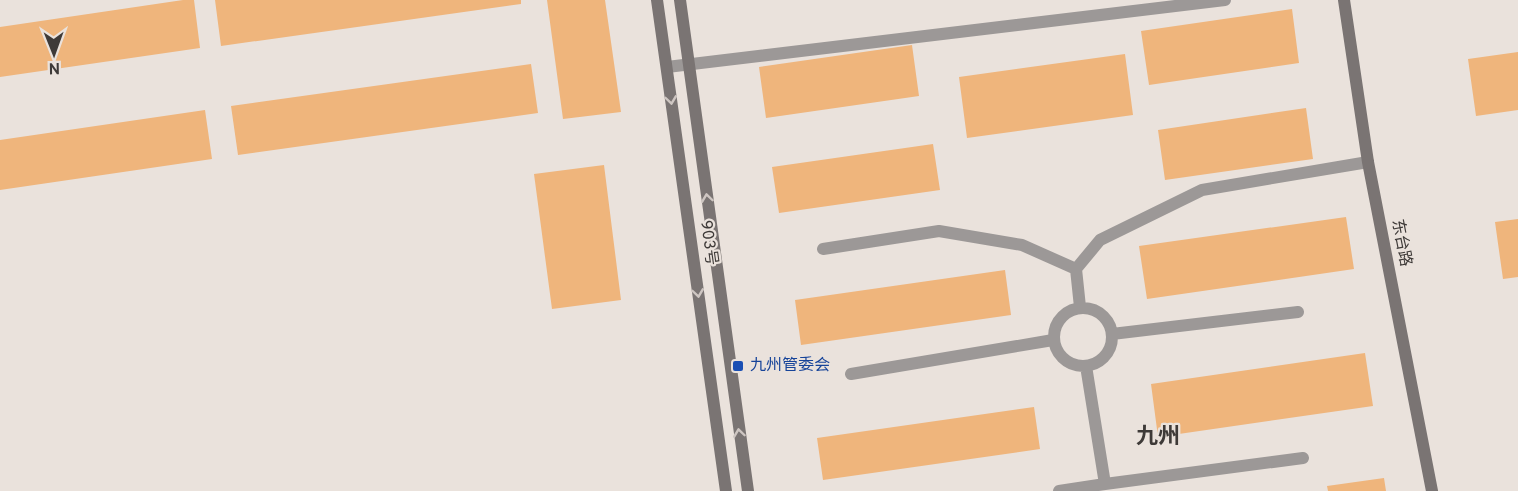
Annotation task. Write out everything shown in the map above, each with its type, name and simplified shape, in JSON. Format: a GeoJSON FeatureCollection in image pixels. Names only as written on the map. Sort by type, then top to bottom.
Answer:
{"type":"FeatureCollection","features":[{"type":"Feature","properties":{"kind":"street","name":"903号"},"geometry":{"type":"LineString","coordinates":[[657,0],[726,491]]}},
{"type":"Feature","properties":{"kind":"street"},"geometry":{"type":"LineString","coordinates":[[680,0],[748,491]]}},
{"type":"Feature","properties":{"kind":"street"},"geometry":{"type":"LineString","coordinates":[[667,68],[1225,0]]}},
{"type":"Feature","properties":{"kind":"street","name":"东台路"},"geometry":{"type":"LineString","coordinates":[[1344,0],[1368,162],[1432,491]]}},
{"type":"Feature","properties":{"kind":"street"},"geometry":{"type":"LineString","coordinates":[[1080,307],[1076,269],[1101,240],[1202,190],[1368,162]]}},
{"type":"Feature","properties":{"kind":"street"},"geometry":{"type":"LineString","coordinates":[[823,249],[939,231],[1022,245],[1076,269]]}},
{"type":"Feature","properties":{"kind":"street"},"geometry":{"type":"LineString","coordinates":[[1080,307],[1101,314],[1109,323],[1112,334],[1111,345],[1106,355],[1097,363],[1086,366],[1074,365],[1064,359],[1057,351],[1053,340],[1054,328],[1060,318],[1080,307]]}},
{"type":"Feature","properties":{"kind":"street"},"geometry":{"type":"LineString","coordinates":[[1112,334],[1298,312]]}},
{"type":"Feature","properties":{"kind":"street"},"geometry":{"type":"LineString","coordinates":[[851,374],[1053,340]]}},
{"type":"Feature","properties":{"kind":"street"},"geometry":{"type":"LineString","coordinates":[[1086,366],[1105,484]]}},
{"type":"Feature","properties":{"kind":"street"},"geometry":{"type":"LineString","coordinates":[[1059,491],[1303,458]]}},
{"type":"Feature","properties":{"kind":"building"},"geometry":{"type":"Polygon","coordinates":[[[194,0],[200,48],[0,77],[0,27],[194,0]]]}},
{"type":"Feature","properties":{"kind":"building"},"geometry":{"type":"Polygon","coordinates":[[[215,0],[521,0],[521,4],[221,46],[215,0]]]}},
{"type":"Feature","properties":{"kind":"building"},"geometry":{"type":"Polygon","coordinates":[[[547,0],[605,0],[621,112],[563,119],[547,0]]]}},
{"type":"Feature","properties":{"kind":"building"},"geometry":{"type":"Polygon","coordinates":[[[1292,9],[1299,63],[1149,85],[1141,31],[1292,9]]]}},
{"type":"Feature","properties":{"kind":"building"},"geometry":{"type":"Polygon","coordinates":[[[912,45],[919,96],[766,118],[759,67],[912,45]]]}},
{"type":"Feature","properties":{"kind":"building"},"geometry":{"type":"Polygon","coordinates":[[[1518,52],[1518,110],[1476,116],[1468,59],[1518,52]]]}},
{"type":"Feature","properties":{"kind":"building"},"geometry":{"type":"Polygon","coordinates":[[[1125,54],[1133,115],[967,138],[959,77],[1125,54]]]}},
{"type":"Feature","properties":{"kind":"building"},"geometry":{"type":"Polygon","coordinates":[[[531,64],[538,113],[238,155],[231,106],[531,64]]]}},
{"type":"Feature","properties":{"kind":"building"},"geometry":{"type":"Polygon","coordinates":[[[1306,108],[1313,159],[1165,180],[1158,130],[1306,108]]]}},
{"type":"Feature","properties":{"kind":"building"},"geometry":{"type":"Polygon","coordinates":[[[205,110],[212,159],[0,190],[0,140],[205,110]]]}},
{"type":"Feature","properties":{"kind":"building"},"geometry":{"type":"Polygon","coordinates":[[[933,144],[940,190],[779,213],[772,167],[933,144]]]}},
{"type":"Feature","properties":{"kind":"building"},"geometry":{"type":"Polygon","coordinates":[[[604,165],[621,300],[552,309],[534,174],[604,165]]]}},
{"type":"Feature","properties":{"kind":"building"},"geometry":{"type":"Polygon","coordinates":[[[1346,217],[1354,269],[1147,299],[1139,246],[1346,217]]]}},
{"type":"Feature","properties":{"kind":"building"},"geometry":{"type":"Polygon","coordinates":[[[1518,219],[1518,277],[1503,279],[1495,222],[1518,219]]]}},
{"type":"Feature","properties":{"kind":"building"},"geometry":{"type":"Polygon","coordinates":[[[1005,270],[1011,315],[801,345],[795,300],[1005,270]]]}},
{"type":"Feature","properties":{"kind":"building"},"geometry":{"type":"Polygon","coordinates":[[[1365,353],[1373,406],[1158,437],[1151,384],[1365,353]]]}},
{"type":"Feature","properties":{"kind":"building"},"geometry":{"type":"Polygon","coordinates":[[[1034,407],[1040,449],[823,480],[817,438],[1034,407]]]}},
{"type":"Feature","properties":{"kind":"building"},"geometry":{"type":"Polygon","coordinates":[[[1384,478],[1386,491],[1328,491],[1327,486],[1384,478]]]}},
{"type":"Feature","properties":{"kind":"place","name":"九州管委会"},"geometry":{"type":"Point","coordinates":[738,366]}},
{"type":"Feature","properties":{"kind":"district","name":"九州"},"geometry":{"type":"Point","coordinates":[1158,437]}}]}
